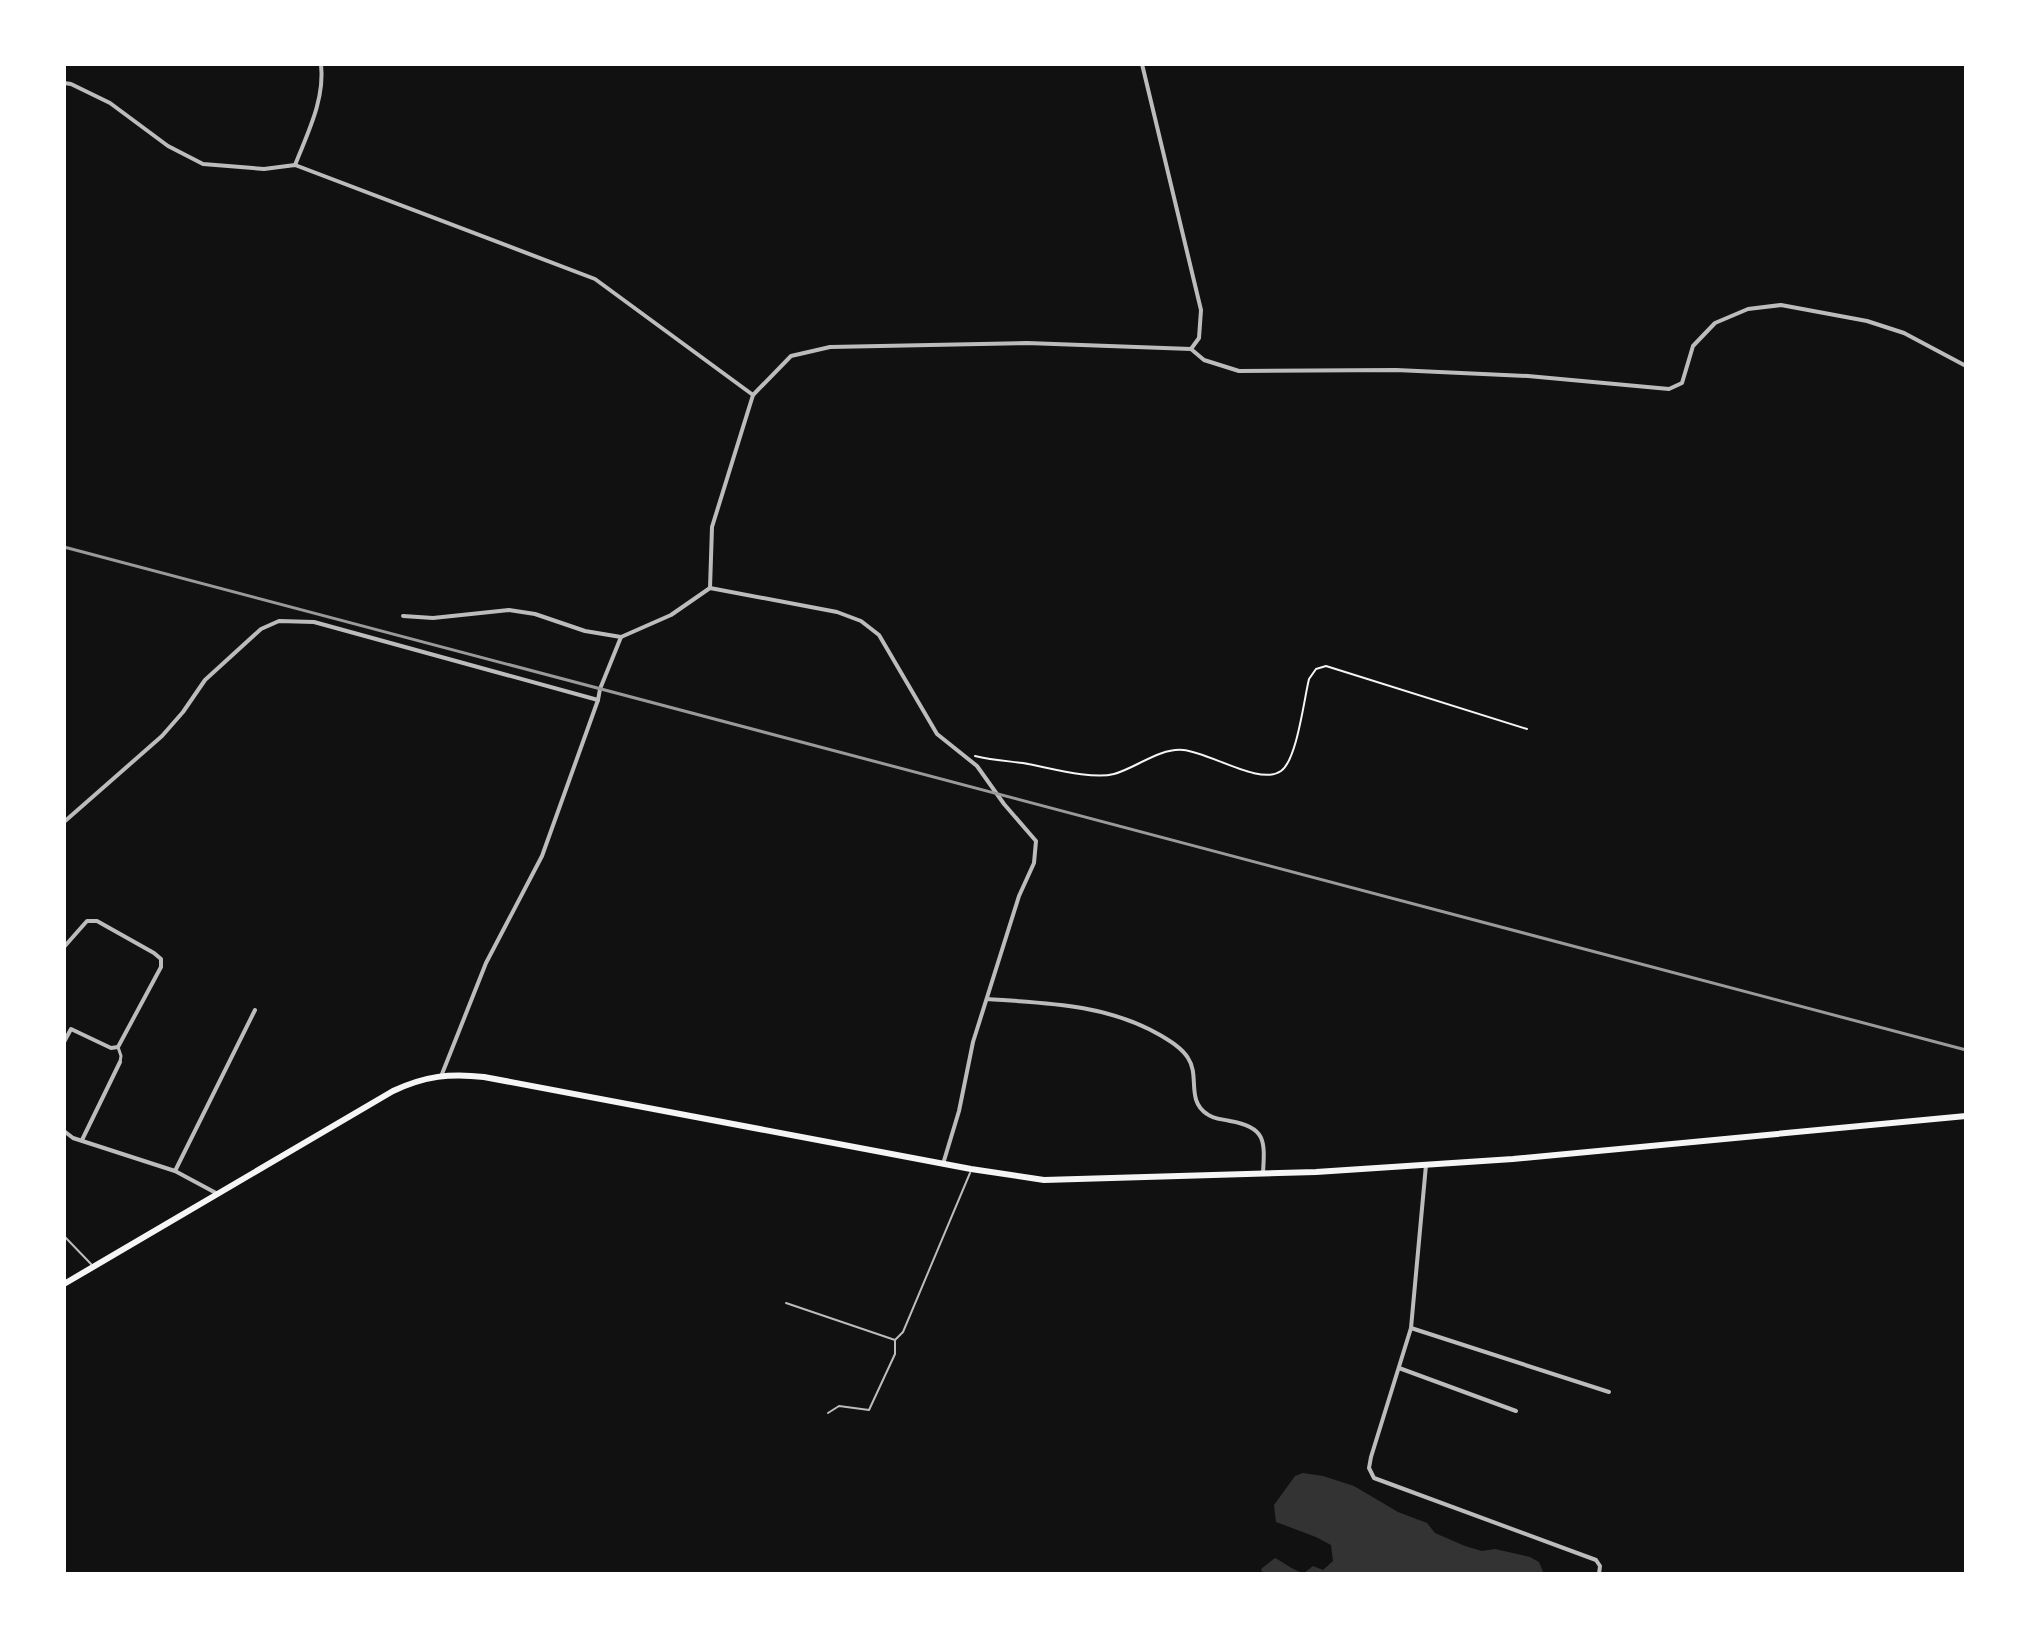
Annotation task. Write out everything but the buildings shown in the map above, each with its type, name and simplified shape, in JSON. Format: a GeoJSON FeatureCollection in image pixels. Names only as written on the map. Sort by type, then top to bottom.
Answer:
{"type":"FeatureCollection","features":[{"type":"Feature","properties":{"kind":"main road"},"geometry":{"type":"LineString","coordinates":[[64,1284],[393,1091],[442,1074],[537,1086],[943,1164],[1044,1180],[1426,1165],[1966,1116]]}},
{"type":"Feature","properties":{"kind":"street"},"geometry":{"type":"LineString","coordinates":[[295,165],[318,103],[323,82],[321,64]]}},
{"type":"Feature","properties":{"kind":"street"},"geometry":{"type":"LineString","coordinates":[[1142,64],[1201,310],[1199,338],[1191,349]]}},
{"type":"Feature","properties":{"kind":"street"},"geometry":{"type":"LineString","coordinates":[[64,83],[110,103],[168,146],[203,164],[264,169],[295,165],[595,279],[753,395]]}},
{"type":"Feature","properties":{"kind":"street"},"geometry":{"type":"LineString","coordinates":[[710,588],[712,527],[753,395],[791,356],[830,347],[1027,343],[1191,349],[1204,360],[1239,371],[1396,370],[1528,376],[1669,389],[1682,383],[1693,346],[1715,323],[1748,309],[1781,305],[1867,321],[1904,333],[1966,366]]}},
{"type":"Feature","properties":{"kind":"street"},"geometry":{"type":"LineString","coordinates":[[403,616],[433,618],[509,610],[535,614],[585,631],[621,637],[671,615],[710,588],[837,612],[861,621],[879,635],[937,734],[977,766],[1036,841],[1034,863],[1019,896],[973,1042],[959,1111],[943,1164]]}},
{"type":"Feature","properties":{"kind":"street"},"geometry":{"type":"LineString","coordinates":[[64,822],[162,736],[205,680],[261,629],[279,621],[314,622],[598,700]]}},
{"type":"Feature","properties":{"kind":"street"},"geometry":{"type":"LineString","coordinates":[[442,1074],[486,963],[542,856],[621,637]]}},
{"type":"Feature","properties":{"kind":"street"},"geometry":{"type":"LineString","coordinates":[[64,947],[87,921],[97,921],[161,959],[161,967],[118,1047],[120,1062],[82,1140]]}},
{"type":"Feature","properties":{"kind":"street"},"geometry":{"type":"LineString","coordinates":[[987,999],[1100,1010],[1167,1039],[1192,1064],[1195,1099],[1202,1110],[1214,1118],[1246,1124],[1260,1135],[1265,1145],[1263,1173]]}},
{"type":"Feature","properties":{"kind":"street"},"geometry":{"type":"LineString","coordinates":[[175,1171],[255,1010]]}},
{"type":"Feature","properties":{"kind":"street"},"geometry":{"type":"LineString","coordinates":[[64,1026],[111,1048],[118,1047]]}},
{"type":"Feature","properties":{"kind":"street"},"geometry":{"type":"LineString","coordinates":[[64,1042],[71,1029]]}},
{"type":"Feature","properties":{"kind":"street"},"geometry":{"type":"LineString","coordinates":[[64,1131],[175,1171],[216,1193]]}},
{"type":"Feature","properties":{"kind":"street"},"geometry":{"type":"LineString","coordinates":[[1426,1165],[1411,1328],[1369,1468],[1374,1478],[1596,1560],[1600,1566],[1599,1574]]}},
{"type":"Feature","properties":{"kind":"street"},"geometry":{"type":"LineString","coordinates":[[1411,1328],[1609,1392]]}},
{"type":"Feature","properties":{"kind":"street"},"geometry":{"type":"LineString","coordinates":[[1399,1368],[1516,1411]]}},
{"type":"Feature","properties":{"kind":"lane"},"geometry":{"type":"LineString","coordinates":[[828,1413],[839,1406],[869,1410],[895,1354],[895,1340],[903,1332],[971,1169]]}},
{"type":"Feature","properties":{"kind":"lane"},"geometry":{"type":"LineString","coordinates":[[64,1236],[93,1267]]}},
{"type":"Feature","properties":{"kind":"lane"},"geometry":{"type":"LineString","coordinates":[[786,1303],[895,1340]]}},
{"type":"Feature","properties":{"kind":"path"},"geometry":{"type":"LineString","coordinates":[[959,751],[982,758],[1111,775],[1178,749],[1201,752],[1264,776],[1276,774],[1285,768],[1292,754],[1309,679],[1316,669],[1326,666],[1527,729]]}},
{"type":"Feature","properties":{"kind":"shaded area"},"geometry":{"type":"Polygon","coordinates":[[[1303,1473],[1354,1486],[1398,1512],[1427,1523],[1435,1533],[1465,1546],[1530,1557],[1539,1562],[1544,1574],[1263,1574],[1261,1569],[1275,1558],[1304,1573],[1313,1566],[1323,1570],[1333,1561],[1331,1545],[1276,1522],[1274,1505],[1295,1476],[1303,1473]]]}},
{"type":"Feature","properties":{"kind":"railway"},"geometry":{"type":"LineString","coordinates":[[64,547],[1966,1050]]}}]}
